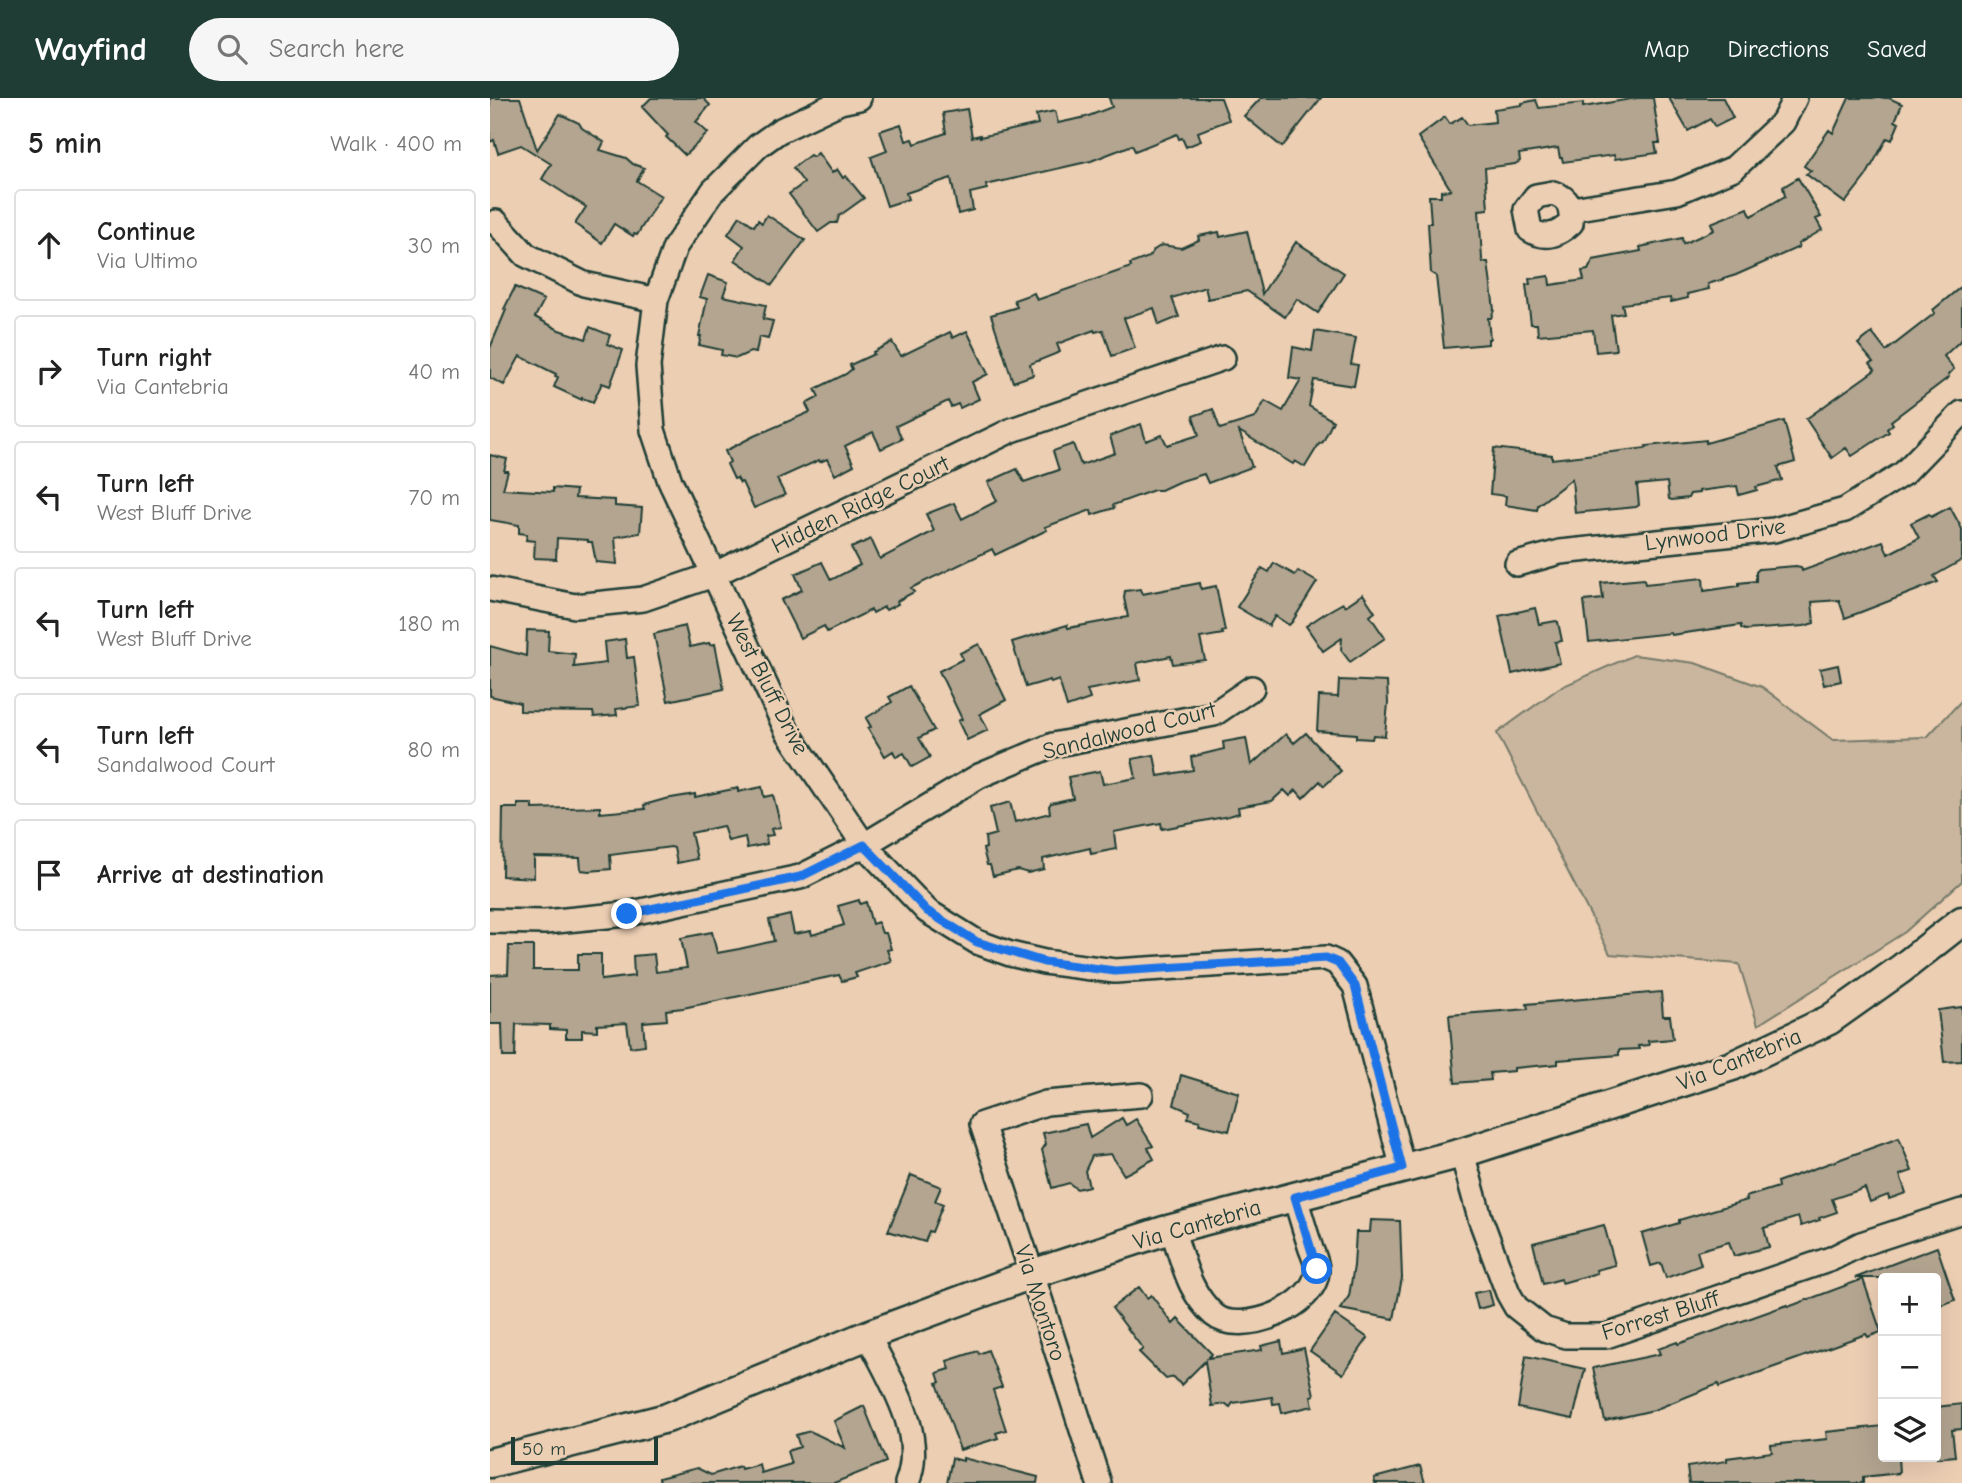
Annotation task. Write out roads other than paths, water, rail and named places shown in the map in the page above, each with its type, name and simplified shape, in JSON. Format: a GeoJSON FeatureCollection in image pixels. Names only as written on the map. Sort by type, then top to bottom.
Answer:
{"type":"FeatureCollection","features":[{"type":"Feature","properties":{"kind":"main road","name":"Via Cantebria"},"geometry":{"type":"LineString","coordinates":[[490,1462],[667,1418],[868,1335],[1032,1274],[1172,1228],[1462,1153],[1732,1066],[1829,1020],[1901,970],[1962,921]]}},
{"type":"Feature","properties":{"kind":"street","name":"West Bluff Drive"},"geometry":{"type":"LineString","coordinates":[[859,98],[840,102],[779,131],[758,146],[713,191],[675,247],[656,300],[648,366],[653,430],[670,481],[787,731],[864,845],[927,911],[977,942],[1044,962],[1115,971],[1326,958],[1338,963],[1355,986],[1402,1168]]}},
{"type":"Feature","properties":{"kind":"street"},"geometry":{"type":"LineString","coordinates":[[1572,209],[1677,192],[1734,167],[1783,122],[1795,98]]}},
{"type":"Feature","properties":{"kind":"street"},"geometry":{"type":"LineString","coordinates":[[496,222],[526,255],[584,284],[656,300]]}},
{"type":"Feature","properties":{"kind":"street","name":"Hidden Ridge Court"},"geometry":{"type":"LineString","coordinates":[[490,589],[575,606],[643,599],[713,575],[1012,430],[1223,358]]}},
{"type":"Feature","properties":{"kind":"street","name":"Lynwood Drive"},"geometry":{"type":"LineString","coordinates":[[1517,564],[1560,552],[1774,530],[1845,510],[1904,473],[1962,413]]}},
{"type":"Feature","properties":{"kind":"street","name":"Sandalwood Court"},"geometry":{"type":"LineString","coordinates":[[490,920],[545,922],[627,914],[800,877],[864,845],[979,776],[1053,745],[1214,714],[1252,688]]}},
{"type":"Feature","properties":{"kind":"street","name":"Via Montoro"},"geometry":{"type":"LineString","coordinates":[[1098,1483],[982,1124],[1046,1102],[1140,1095]]}},
{"type":"Feature","properties":{"kind":"street","name":"Forrest Bluff"},"geometry":{"type":"LineString","coordinates":[[1462,1153],[1480,1219],[1508,1293],[1517,1307],[1544,1329],[1566,1336],[1606,1336],[1831,1259],[1861,1244],[1962,1211]]}},
{"type":"Feature","properties":{"kind":"street"},"geometry":{"type":"LineString","coordinates":[[1172,1228],[1192,1291],[1215,1316],[1228,1323],[1257,1320],[1289,1310],[1310,1293],[1317,1269],[1295,1197]]}},
{"type":"Feature","properties":{"kind":"street"},"geometry":{"type":"LineString","coordinates":[[868,1335],[906,1416],[913,1444],[913,1467],[907,1483]]}}]}
